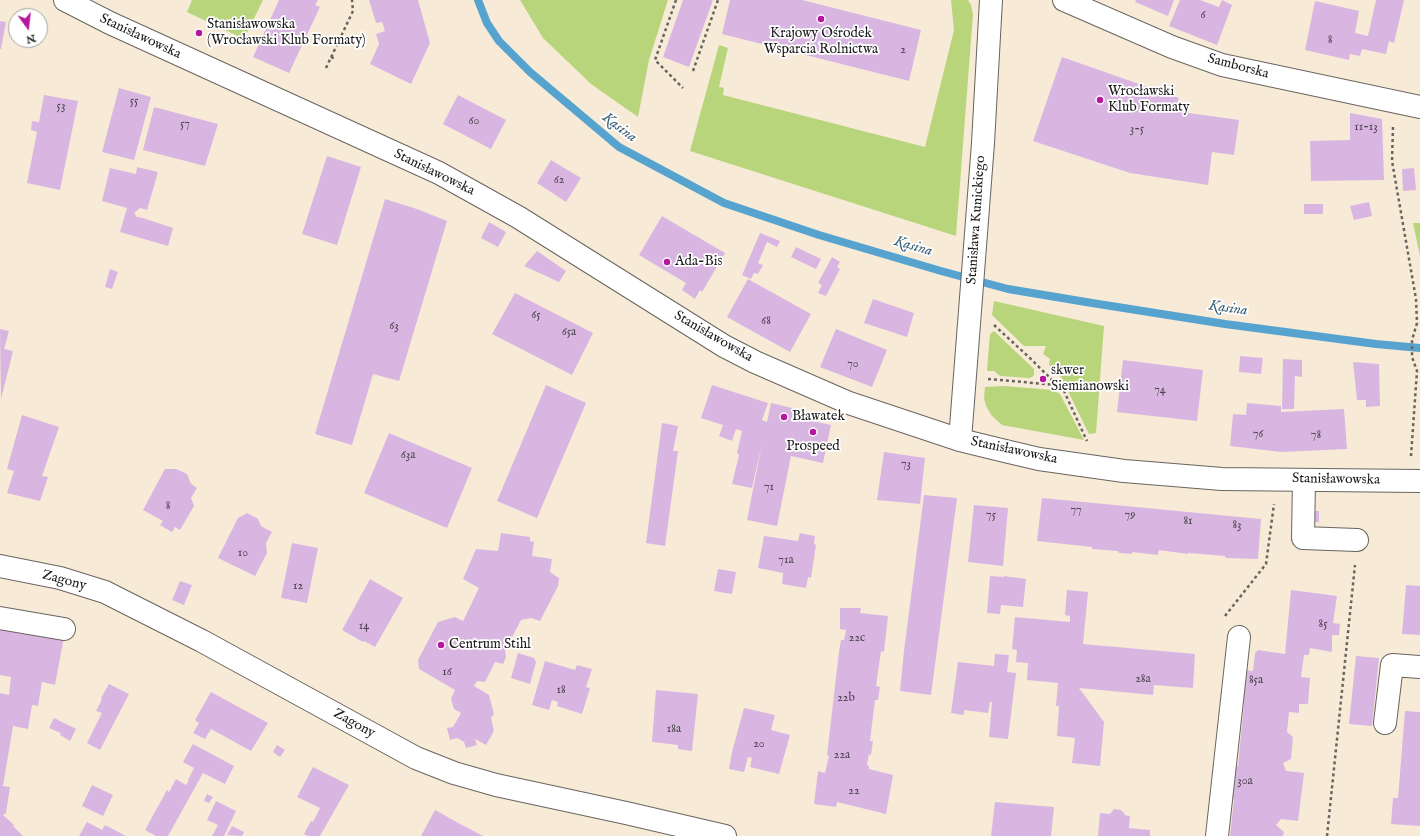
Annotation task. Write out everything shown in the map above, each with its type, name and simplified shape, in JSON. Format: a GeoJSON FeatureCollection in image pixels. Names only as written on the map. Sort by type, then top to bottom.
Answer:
{"type":"FeatureCollection","features":[{"type":"Feature","properties":{"kind":"street","name":"Stanisława Kunickiego"},"geometry":{"type":"LineString","coordinates":[[960,440],[988,68],[991,0]]}},
{"type":"Feature","properties":{"kind":"street","name":"Samborska"},"geometry":{"type":"LineString","coordinates":[[1064,0],[1172,47],[1222,65],[1420,107]]}},
{"type":"Feature","properties":{"kind":"street","name":"Stanisławowska"},"geometry":{"type":"LineString","coordinates":[[73,2],[103,21],[439,173],[518,217],[717,342],[755,362],[811,388],[850,403],[960,440],[1039,459],[1124,471],[1222,479],[1304,480],[1415,471]]}},
{"type":"Feature","properties":{"kind":"street"},"geometry":{"type":"LineString","coordinates":[[1304,480],[1303,538],[1357,540]]}},
{"type":"Feature","properties":{"kind":"street","name":"Zagony"},"geometry":{"type":"LineString","coordinates":[[0,566],[60,578],[104,592],[202,641],[416,758],[454,773],[496,785],[724,836]]}},
{"type":"Feature","properties":{"kind":"street"},"geometry":{"type":"LineString","coordinates":[[0,618],[64,629]]}},
{"type":"Feature","properties":{"kind":"street"},"geometry":{"type":"LineString","coordinates":[[1217,836],[1239,637]]}},
{"type":"Feature","properties":{"kind":"street"},"geometry":{"type":"LineString","coordinates":[[1385,723],[1392,665],[1420,667]]}},
{"type":"Feature","properties":{"kind":"path"},"geometry":{"type":"LineString","coordinates":[[326,68],[354,11],[352,0]]}},
{"type":"Feature","properties":{"kind":"path"},"geometry":{"type":"LineString","coordinates":[[676,0],[655,60],[683,88]]}},
{"type":"Feature","properties":{"kind":"path"},"geometry":{"type":"LineString","coordinates":[[693,71],[718,0]]}},
{"type":"Feature","properties":{"kind":"path"},"geometry":{"type":"LineString","coordinates":[[331,58],[336,60]]}},
{"type":"Feature","properties":{"kind":"path"},"geometry":{"type":"LineString","coordinates":[[1393,102],[1392,161],[1416,299],[1416,323],[1412,340],[1412,357],[1416,371],[1415,471]]}},
{"type":"Feature","properties":{"kind":"path"},"geometry":{"type":"LineString","coordinates":[[992,323],[1064,392],[1088,441]]}},
{"type":"Feature","properties":{"kind":"path"},"geometry":{"type":"LineString","coordinates":[[982,379],[1057,385]]}},
{"type":"Feature","properties":{"kind":"path"},"geometry":{"type":"LineString","coordinates":[[1327,836],[1357,540]]}},
{"type":"Feature","properties":{"kind":"green space"},"geometry":{"type":"Polygon","coordinates":[[[192,0],[263,0],[244,39],[187,12],[192,0]]]}},
{"type":"Feature","properties":{"kind":"green space"},"geometry":{"type":"Polygon","coordinates":[[[520,0],[668,0],[649,60],[638,117],[591,84],[543,38],[520,0]]]}},
{"type":"Feature","properties":{"kind":"green space"},"geometry":{"type":"Polygon","coordinates":[[[951,0],[968,0],[973,14],[956,236],[690,151],[719,45],[728,48],[719,87],[724,88],[723,95],[925,147],[954,30],[951,0]]]}},
{"type":"Feature","properties":{"kind":"green space"},"geometry":{"type":"Polygon","coordinates":[[[1413,223],[1420,223],[1420,256],[1413,223]]]}},
{"type":"Feature","properties":{"kind":"green space"},"geometry":{"type":"Polygon","coordinates":[[[994,301],[1104,326],[1096,433],[1089,434],[1061,377],[1056,370],[1049,365],[1050,359],[1043,354],[1046,346],[1024,346],[992,315],[994,301]]]}},
{"type":"Feature","properties":{"kind":"green space"},"geometry":{"type":"Polygon","coordinates":[[[994,331],[1034,369],[1034,375],[1032,377],[1000,376],[994,371],[987,371],[990,334],[994,331]]]}},
{"type":"Feature","properties":{"kind":"green space"},"geometry":{"type":"Polygon","coordinates":[[[1003,386],[1053,390],[1060,394],[1084,440],[1002,425],[992,416],[986,406],[984,398],[985,387],[1003,386]]]}},
{"type":"Feature","properties":{"kind":"building"},"geometry":{"type":"Polygon","coordinates":[[[279,0],[318,0],[315,5],[320,7],[289,73],[253,57],[279,0]]]}},
{"type":"Feature","properties":{"kind":"building"},"geometry":{"type":"Polygon","coordinates":[[[369,0],[418,0],[430,43],[411,84],[370,64],[379,44],[376,34],[385,31],[382,22],[376,23],[369,0]]]}},
{"type":"Feature","properties":{"kind":"building"},"geometry":{"type":"Polygon","coordinates":[[[683,0],[713,0],[689,67],[663,57],[683,0]]]}},
{"type":"Feature","properties":{"kind":"building"},"geometry":{"type":"Polygon","coordinates":[[[730,0],[802,0],[921,30],[909,81],[722,34],[730,0]]]}},
{"type":"Feature","properties":{"kind":"building"},"geometry":{"type":"Polygon","coordinates":[[[1136,0],[1174,0],[1168,16],[1135,2],[1136,0]]]}},
{"type":"Feature","properties":{"kind":"building"},"geometry":{"type":"Polygon","coordinates":[[[1180,0],[1200,0],[1219,7],[1222,0],[1232,5],[1217,45],[1169,26],[1180,0]]]}},
{"type":"Feature","properties":{"kind":"building"},"geometry":{"type":"Polygon","coordinates":[[[1376,0],[1404,0],[1394,43],[1389,41],[1386,54],[1362,49],[1360,56],[1350,54],[1349,60],[1305,50],[1315,1],[1359,11],[1355,33],[1368,36],[1376,0]]]}},
{"type":"Feature","properties":{"kind":"building"},"geometry":{"type":"Polygon","coordinates":[[[0,21],[6,22],[1,49],[0,49],[0,21]]]}},
{"type":"Feature","properties":{"kind":"building"},"geometry":{"type":"Polygon","coordinates":[[[1062,57],[1179,98],[1174,111],[1239,120],[1234,155],[1212,152],[1208,185],[1130,173],[1033,141],[1062,57]]]}},
{"type":"Feature","properties":{"kind":"building"},"geometry":{"type":"Polygon","coordinates":[[[119,88],[151,97],[134,160],[102,152],[119,88]]]}},
{"type":"Feature","properties":{"kind":"building"},"geometry":{"type":"Polygon","coordinates":[[[44,95],[78,101],[60,190],[27,183],[37,132],[31,130],[32,121],[39,122],[44,95]]]}},
{"type":"Feature","properties":{"kind":"building"},"geometry":{"type":"Polygon","coordinates":[[[458,95],[506,120],[491,149],[443,124],[458,95]]]}},
{"type":"Feature","properties":{"kind":"building"},"geometry":{"type":"Polygon","coordinates":[[[154,107],[218,124],[205,166],[143,150],[154,107]]]}},
{"type":"Feature","properties":{"kind":"building"},"geometry":{"type":"Polygon","coordinates":[[[1350,113],[1382,119],[1384,180],[1311,181],[1310,141],[1350,140],[1350,113]]]}},
{"type":"Feature","properties":{"kind":"building"},"geometry":{"type":"Polygon","coordinates":[[[327,156],[361,167],[337,245],[302,234],[327,156]]]}},
{"type":"Feature","properties":{"kind":"building"},"geometry":{"type":"Polygon","coordinates":[[[551,160],[581,178],[566,202],[537,183],[551,160]]]}},
{"type":"Feature","properties":{"kind":"building"},"geometry":{"type":"Polygon","coordinates":[[[137,167],[158,172],[147,210],[140,208],[134,213],[137,217],[173,228],[168,246],[120,232],[127,208],[102,201],[110,168],[136,174],[137,167]]]}},
{"type":"Feature","properties":{"kind":"building"},"geometry":{"type":"Polygon","coordinates":[[[1414,168],[1416,190],[1403,191],[1402,169],[1414,168]]]}},
{"type":"Feature","properties":{"kind":"building"},"geometry":{"type":"Polygon","coordinates":[[[385,199],[417,209],[447,221],[399,381],[373,374],[352,445],[315,434],[385,199]]]}},
{"type":"Feature","properties":{"kind":"building"},"geometry":{"type":"Polygon","coordinates":[[[1369,202],[1372,216],[1354,220],[1350,206],[1369,202]]]}},
{"type":"Feature","properties":{"kind":"building"},"geometry":{"type":"Polygon","coordinates":[[[1304,204],[1323,204],[1323,214],[1304,214],[1304,204]]]}},
{"type":"Feature","properties":{"kind":"building"},"geometry":{"type":"Polygon","coordinates":[[[662,216],[725,253],[702,292],[700,290],[695,299],[682,290],[686,283],[639,255],[662,216]]]}},
{"type":"Feature","properties":{"kind":"building"},"geometry":{"type":"Polygon","coordinates":[[[489,222],[506,232],[498,247],[481,238],[489,222]]]}},
{"type":"Feature","properties":{"kind":"building"},"geometry":{"type":"Polygon","coordinates":[[[760,233],[780,241],[777,247],[767,242],[758,263],[763,265],[758,274],[754,273],[751,279],[742,275],[760,233]]]}},
{"type":"Feature","properties":{"kind":"building"},"geometry":{"type":"Polygon","coordinates":[[[796,247],[821,259],[816,269],[791,257],[796,247]]]}},
{"type":"Feature","properties":{"kind":"building"},"geometry":{"type":"Polygon","coordinates":[[[537,251],[566,271],[559,282],[524,266],[537,251]]]}},
{"type":"Feature","properties":{"kind":"building"},"geometry":{"type":"Polygon","coordinates":[[[832,257],[840,262],[837,267],[840,269],[826,296],[818,293],[822,285],[818,283],[832,257]]]}},
{"type":"Feature","properties":{"kind":"building"},"geometry":{"type":"Polygon","coordinates":[[[110,269],[118,272],[112,289],[105,287],[110,269]]]}},
{"type":"Feature","properties":{"kind":"building"},"geometry":{"type":"Polygon","coordinates":[[[748,279],[811,314],[790,352],[727,317],[748,279]]]}},
{"type":"Feature","properties":{"kind":"building"},"geometry":{"type":"Polygon","coordinates":[[[515,293],[593,333],[572,375],[492,334],[515,293]]]}},
{"type":"Feature","properties":{"kind":"building"},"geometry":{"type":"Polygon","coordinates":[[[873,299],[914,313],[907,337],[864,323],[873,299]]]}},
{"type":"Feature","properties":{"kind":"building"},"geometry":{"type":"Polygon","coordinates":[[[0,329],[9,331],[4,349],[13,351],[1,399],[0,329]]]}},
{"type":"Feature","properties":{"kind":"building"},"geometry":{"type":"Polygon","coordinates":[[[836,329],[887,350],[872,387],[820,367],[836,329]]]}},
{"type":"Feature","properties":{"kind":"building"},"geometry":{"type":"Polygon","coordinates":[[[1240,356],[1263,358],[1261,374],[1239,372],[1240,356]]]}},
{"type":"Feature","properties":{"kind":"building"},"geometry":{"type":"Polygon","coordinates":[[[1283,359],[1302,360],[1302,377],[1295,376],[1294,409],[1282,409],[1283,359]]]}},
{"type":"Feature","properties":{"kind":"building"},"geometry":{"type":"Polygon","coordinates":[[[1123,360],[1203,370],[1197,421],[1117,412],[1123,360]]]}},
{"type":"Feature","properties":{"kind":"building"},"geometry":{"type":"Polygon","coordinates":[[[1353,362],[1379,364],[1380,406],[1366,407],[1366,400],[1357,400],[1353,362]]]}},
{"type":"Feature","properties":{"kind":"building"},"geometry":{"type":"Polygon","coordinates":[[[546,385],[586,403],[537,518],[497,501],[546,385]]]}},
{"type":"Feature","properties":{"kind":"building"},"geometry":{"type":"Polygon","coordinates":[[[712,385],[768,403],[762,420],[767,422],[771,403],[801,410],[799,418],[831,425],[823,463],[791,456],[777,526],[747,520],[762,444],[752,488],[732,484],[739,455],[737,453],[742,431],[736,429],[732,441],[719,436],[723,425],[701,418],[712,385]]]}},
{"type":"Feature","properties":{"kind":"building"},"geometry":{"type":"Polygon","coordinates":[[[1247,403],[1281,406],[1281,412],[1344,409],[1347,449],[1281,452],[1230,446],[1233,414],[1246,415],[1247,403]]]}},
{"type":"Feature","properties":{"kind":"building"},"geometry":{"type":"Polygon","coordinates":[[[22,415],[59,427],[42,476],[48,477],[40,501],[7,493],[14,471],[7,469],[22,415]]]}},
{"type":"Feature","properties":{"kind":"building"},"geometry":{"type":"Polygon","coordinates":[[[662,423],[678,426],[673,451],[678,451],[665,546],[646,543],[662,423]]]}},
{"type":"Feature","properties":{"kind":"building"},"geometry":{"type":"Polygon","coordinates":[[[389,433],[472,468],[447,528],[364,493],[389,433]]]}},
{"type":"Feature","properties":{"kind":"building"},"geometry":{"type":"Polygon","coordinates":[[[884,452],[925,458],[920,504],[877,500],[884,452]]]}},
{"type":"Feature","properties":{"kind":"building"},"geometry":{"type":"Polygon","coordinates":[[[165,469],[176,469],[187,474],[191,484],[197,488],[191,498],[194,506],[180,530],[175,527],[172,532],[160,525],[163,521],[143,510],[165,469]]]}},
{"type":"Feature","properties":{"kind":"building"},"geometry":{"type":"Polygon","coordinates":[[[924,495],[957,498],[931,695],[900,691],[924,495]]]}},
{"type":"Feature","properties":{"kind":"building"},"geometry":{"type":"Polygon","coordinates":[[[1042,498],[1261,519],[1258,559],[1226,558],[1225,556],[1188,554],[1159,550],[1158,555],[1132,552],[1132,554],[1119,553],[1118,551],[1092,549],[1092,547],[1037,541],[1042,498]]]}},
{"type":"Feature","properties":{"kind":"building"},"geometry":{"type":"Polygon","coordinates":[[[974,505],[1008,508],[1003,566],[968,562],[974,505]]]}},
{"type":"Feature","properties":{"kind":"building"},"geometry":{"type":"Polygon","coordinates":[[[1313,511],[1319,511],[1319,522],[1312,522],[1313,511]]]}},
{"type":"Feature","properties":{"kind":"building"},"geometry":{"type":"Polygon","coordinates":[[[247,513],[258,519],[261,526],[272,532],[266,543],[267,553],[255,576],[218,558],[238,518],[247,513]]]}},
{"type":"Feature","properties":{"kind":"building"},"geometry":{"type":"Polygon","coordinates":[[[501,533],[530,537],[530,541],[534,542],[532,556],[552,559],[550,572],[559,578],[558,586],[540,621],[531,618],[521,620],[505,651],[506,657],[503,664],[495,662],[485,682],[477,681],[474,686],[489,695],[494,714],[491,718],[494,731],[486,745],[475,739],[477,745],[466,748],[464,742],[457,738],[450,740],[447,728],[453,727],[461,713],[454,709],[451,699],[455,690],[419,669],[418,660],[438,622],[455,617],[463,621],[479,588],[463,579],[476,549],[498,551],[501,533]]]}},
{"type":"Feature","properties":{"kind":"building"},"geometry":{"type":"Polygon","coordinates":[[[800,533],[815,536],[814,544],[816,545],[811,578],[808,577],[806,588],[782,584],[783,573],[758,568],[764,536],[798,541],[800,533]]]}},
{"type":"Feature","properties":{"kind":"building"},"geometry":{"type":"Polygon","coordinates":[[[292,543],[318,548],[307,603],[281,598],[292,543]]]}},
{"type":"Feature","properties":{"kind":"building"},"geometry":{"type":"Polygon","coordinates":[[[718,569],[736,572],[732,594],[714,591],[718,569]]]}},
{"type":"Feature","properties":{"kind":"building"},"geometry":{"type":"Polygon","coordinates":[[[990,576],[1026,579],[1023,607],[1001,605],[1000,614],[987,613],[990,576]]]}},
{"type":"Feature","properties":{"kind":"building"},"geometry":{"type":"Polygon","coordinates":[[[370,579],[403,598],[375,647],[342,630],[370,579]]]}},
{"type":"Feature","properties":{"kind":"building"},"geometry":{"type":"Polygon","coordinates":[[[180,581],[192,585],[184,605],[172,600],[180,581]]]}},
{"type":"Feature","properties":{"kind":"building"},"geometry":{"type":"Polygon","coordinates":[[[1406,585],[1420,586],[1420,635],[1402,634],[1406,585]]]}},
{"type":"Feature","properties":{"kind":"building"},"geometry":{"type":"Polygon","coordinates":[[[1067,590],[1088,592],[1083,644],[1195,654],[1193,688],[1154,685],[1153,695],[1079,688],[1104,722],[1100,766],[1072,763],[1075,738],[1057,736],[1059,706],[1056,706],[1058,683],[1027,680],[1028,663],[1016,662],[1017,650],[1012,649],[1015,617],[1070,622],[1070,616],[1065,615],[1067,590]]]}},
{"type":"Feature","properties":{"kind":"building"},"geometry":{"type":"Polygon","coordinates":[[[1291,590],[1337,596],[1333,623],[1340,624],[1339,635],[1332,635],[1332,652],[1310,648],[1309,655],[1304,655],[1301,677],[1310,678],[1308,704],[1299,704],[1299,713],[1289,712],[1287,732],[1293,737],[1291,759],[1283,763],[1286,771],[1304,773],[1298,821],[1281,819],[1276,825],[1284,832],[1283,836],[1230,836],[1234,799],[1231,798],[1234,766],[1238,766],[1244,704],[1241,704],[1245,670],[1253,671],[1255,653],[1258,650],[1285,654],[1291,590]]]}},
{"type":"Feature","properties":{"kind":"building"},"geometry":{"type":"Polygon","coordinates":[[[840,608],[861,608],[860,613],[888,616],[884,652],[881,651],[876,686],[880,687],[878,700],[875,700],[870,741],[873,741],[871,755],[869,754],[867,765],[869,766],[869,769],[893,775],[886,814],[837,802],[836,807],[814,804],[818,771],[825,773],[829,756],[827,755],[839,652],[841,640],[844,640],[846,630],[840,629],[840,608]]]}},
{"type":"Feature","properties":{"kind":"building"},"geometry":{"type":"Polygon","coordinates":[[[0,626],[64,637],[55,685],[42,682],[38,706],[32,705],[28,729],[13,726],[3,786],[10,787],[6,813],[3,815],[23,836],[0,836],[0,693],[9,695],[11,677],[0,675],[0,626]]]}},
{"type":"Feature","properties":{"kind":"building"},"geometry":{"type":"Polygon","coordinates":[[[518,653],[534,658],[536,662],[530,684],[511,678],[518,653]]]}},
{"type":"Feature","properties":{"kind":"building"},"geometry":{"type":"Polygon","coordinates":[[[995,654],[1009,655],[1007,672],[1016,673],[1008,739],[989,737],[992,702],[990,702],[988,713],[964,710],[964,715],[951,713],[958,662],[994,666],[995,654]]]}},
{"type":"Feature","properties":{"kind":"building"},"geometry":{"type":"Polygon","coordinates":[[[1356,656],[1379,658],[1372,726],[1349,724],[1356,656]]]}},
{"type":"Feature","properties":{"kind":"building"},"geometry":{"type":"Polygon","coordinates":[[[545,661],[575,670],[577,665],[592,669],[586,687],[590,688],[582,714],[557,706],[558,702],[552,700],[549,710],[532,705],[545,661]]]}},
{"type":"Feature","properties":{"kind":"building"},"geometry":{"type":"Polygon","coordinates":[[[109,684],[129,694],[100,750],[87,743],[102,713],[96,711],[109,684]]]}},
{"type":"Feature","properties":{"kind":"building"},"geometry":{"type":"Polygon","coordinates":[[[656,690],[698,694],[692,751],[678,749],[678,745],[652,742],[656,690]]]}},
{"type":"Feature","properties":{"kind":"building"},"geometry":{"type":"Polygon","coordinates":[[[211,692],[268,723],[251,751],[211,729],[205,739],[193,733],[199,723],[195,720],[211,692]]]}},
{"type":"Feature","properties":{"kind":"building"},"geometry":{"type":"Polygon","coordinates":[[[744,708],[775,715],[771,730],[790,735],[779,774],[750,767],[752,758],[748,757],[744,772],[729,769],[744,708]]]}},
{"type":"Feature","properties":{"kind":"building"},"geometry":{"type":"Polygon","coordinates":[[[1405,711],[1420,712],[1420,826],[1391,824],[1393,798],[1398,798],[1405,711]]]}},
{"type":"Feature","properties":{"kind":"building"},"geometry":{"type":"Polygon","coordinates":[[[54,718],[76,729],[70,741],[60,735],[61,733],[49,728],[54,718]]]}},
{"type":"Feature","properties":{"kind":"building"},"geometry":{"type":"Polygon","coordinates":[[[193,744],[234,766],[225,784],[203,773],[168,836],[156,836],[145,830],[167,790],[169,792],[176,779],[186,785],[189,780],[194,768],[183,762],[193,744]]]}},
{"type":"Feature","properties":{"kind":"building"},"geometry":{"type":"Polygon","coordinates":[[[277,745],[285,750],[280,757],[273,752],[277,745]]]}},
{"type":"Feature","properties":{"kind":"building"},"geometry":{"type":"Polygon","coordinates":[[[313,767],[349,785],[320,836],[308,836],[304,834],[311,821],[313,822],[320,808],[297,797],[313,767]]]}},
{"type":"Feature","properties":{"kind":"building"},"geometry":{"type":"Polygon","coordinates":[[[92,785],[113,795],[103,816],[82,806],[92,785]]]}},
{"type":"Feature","properties":{"kind":"building"},"geometry":{"type":"Polygon","coordinates":[[[207,794],[213,797],[209,803],[204,801],[207,794]]]}},
{"type":"Feature","properties":{"kind":"building"},"geometry":{"type":"Polygon","coordinates":[[[216,801],[236,811],[224,836],[212,836],[218,825],[207,820],[216,801]]]}},
{"type":"Feature","properties":{"kind":"building"},"geometry":{"type":"Polygon","coordinates":[[[995,802],[1054,807],[1051,836],[991,836],[995,802]]]}},
{"type":"Feature","properties":{"kind":"building"},"geometry":{"type":"Polygon","coordinates":[[[1114,809],[1121,810],[1125,814],[1124,815],[1130,816],[1129,828],[1150,830],[1150,836],[1098,836],[1100,813],[1110,814],[1114,809]]]}},
{"type":"Feature","properties":{"kind":"building"},"geometry":{"type":"Polygon","coordinates":[[[435,810],[462,825],[483,836],[421,836],[435,810]]]}},
{"type":"Feature","properties":{"kind":"building"},"geometry":{"type":"Polygon","coordinates":[[[87,822],[102,830],[105,825],[126,836],[79,836],[87,822]]]}},
{"type":"Feature","properties":{"kind":"building"},"geometry":{"type":"Polygon","coordinates":[[[232,826],[244,832],[242,836],[227,835],[232,826]]]}},
{"type":"Feature","properties":{"kind":"waterway","name":"Kasina"},"geometry":{"type":"LineString","coordinates":[[478,0],[487,23],[499,41],[530,72],[619,147],[724,203],[819,235],[1008,289],[1225,324],[1376,344],[1420,348]]}},
{"type":"Feature","properties":{"kind":"place","name":"Krajowy Ośrodek Wsparcia Rolnictwa"},"geometry":{"type":"Point","coordinates":[821,19]}},
{"type":"Feature","properties":{"kind":"place","name":"Stanisławowska (Wrocławski Klub Formaty)"},"geometry":{"type":"Point","coordinates":[199,33]}},
{"type":"Feature","properties":{"kind":"place","name":"Wrocławski Klub Formaty"},"geometry":{"type":"Point","coordinates":[1100,100]}},
{"type":"Feature","properties":{"kind":"place","name":"Ada-Bis"},"geometry":{"type":"Point","coordinates":[667,262]}},
{"type":"Feature","properties":{"kind":"place","name":"skwer Siemianowski"},"geometry":{"type":"Point","coordinates":[1043,379]}},
{"type":"Feature","properties":{"kind":"place","name":"Bławatek"},"geometry":{"type":"Point","coordinates":[784,417]}},
{"type":"Feature","properties":{"kind":"place","name":"Prospeed"},"geometry":{"type":"Point","coordinates":[813,432]}},
{"type":"Feature","properties":{"kind":"place","name":"Centrum Stihl"},"geometry":{"type":"Point","coordinates":[441,645]}}]}
